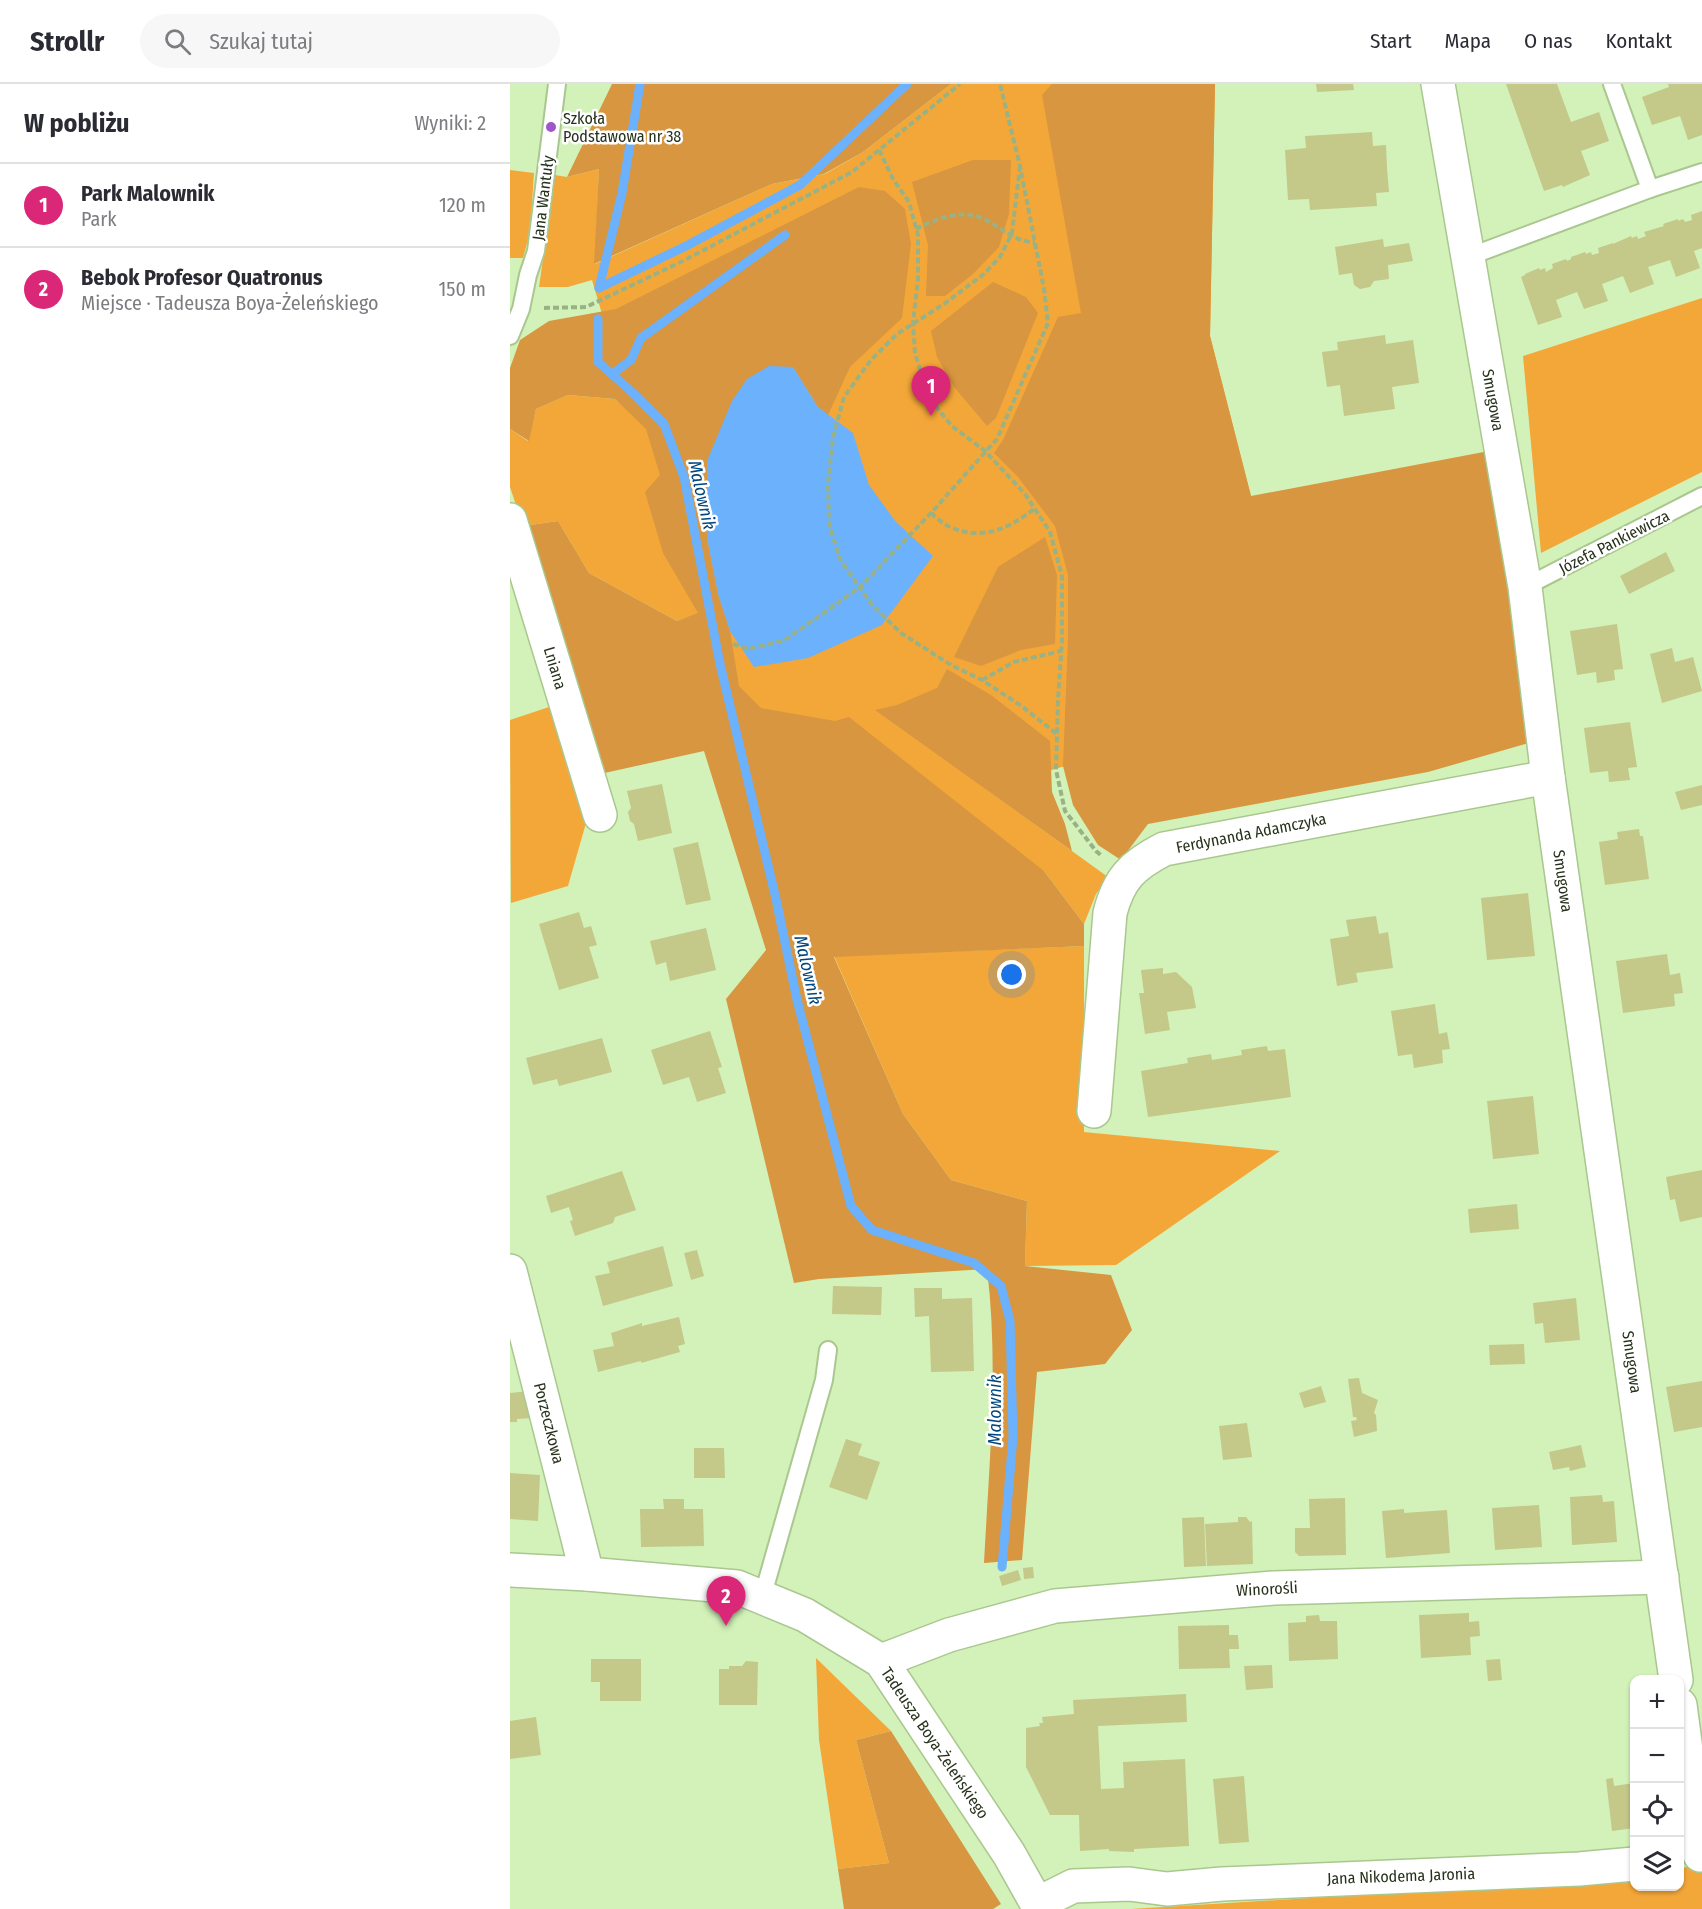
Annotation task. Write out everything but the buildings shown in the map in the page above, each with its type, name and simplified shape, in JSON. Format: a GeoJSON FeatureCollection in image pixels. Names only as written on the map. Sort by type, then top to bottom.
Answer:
{"type":"FeatureCollection","features":[{"type":"Feature","properties":{"kind":"street","name":"Smugowa"},"geometry":{"type":"LineString","coordinates":[[1438,84],[1525,587],[1548,777],[1675,1675]]}},
{"type":"Feature","properties":{"kind":"street","name":"Lniana"},"geometry":{"type":"LineString","coordinates":[[510,520],[600,815]]}},
{"type":"Feature","properties":{"kind":"street","name":"Ferdynanda Adamczyka"},"geometry":{"type":"LineString","coordinates":[[1094,1111],[1110,913],[1115,893],[1140,861],[1164,849],[1548,777]]}},
{"type":"Feature","properties":{"kind":"street","name":"Porzeczkowa"},"geometry":{"type":"LineString","coordinates":[[510,1271],[588,1575]]}},
{"type":"Feature","properties":{"kind":"street","name":"Tadeusza Boya-Żeleńskiego"},"geometry":{"type":"LineString","coordinates":[[510,1570],[737,1587],[805,1616],[881,1661],[1009,1854],[1038,1907]]}},
{"type":"Feature","properties":{"kind":"street","name":"Winorośli"},"geometry":{"type":"LineString","coordinates":[[881,1661],[949,1635],[1055,1606],[1274,1588],[1662,1577]]}},
{"type":"Feature","properties":{"kind":"street"},"geometry":{"type":"LineString","coordinates":[[1682,1729],[1694,1856]]}},
{"type":"Feature","properties":{"kind":"street","name":"Jana Nikodema Jaronia"},"geometry":{"type":"LineString","coordinates":[[1038,1907],[1073,1886],[1129,1884],[1167,1889],[1222,1884],[1579,1869],[1630,1864]]}},
{"type":"Feature","properties":{"kind":"street","name":"Jana Nikodema Jaronia"},"geometry":{"type":"LineString","coordinates":[[1115,1909],[1167,1889]]}},
{"type":"Feature","properties":{"kind":"lane","name":"Jana Wantuły"},"geometry":{"type":"LineString","coordinates":[[510,336],[521,309],[528,275],[537,251],[557,84]]}},
{"type":"Feature","properties":{"kind":"lane"},"geometry":{"type":"LineString","coordinates":[[1612,84],[1650,189]]}},
{"type":"Feature","properties":{"kind":"lane"},"geometry":{"type":"LineString","coordinates":[[1468,257],[1702,172]]}},
{"type":"Feature","properties":{"kind":"lane"},"geometry":{"type":"LineString","coordinates":[[510,285],[528,275]]}},
{"type":"Feature","properties":{"kind":"lane","name":"Józefa Pankiewicza"},"geometry":{"type":"LineString","coordinates":[[1525,587],[1702,496]]}},
{"type":"Feature","properties":{"kind":"lane"},"geometry":{"type":"LineString","coordinates":[[762,1598],[824,1380],[828,1350]]}},
{"type":"Feature","properties":{"kind":"path"},"geometry":{"type":"LineString","coordinates":[[521,309],[585,307],[683,261],[852,172],[960,84]]}},
{"type":"Feature","properties":{"kind":"path"},"geometry":{"type":"LineString","coordinates":[[733,644],[749,649],[785,640],[860,587],[931,513],[997,439],[1048,323],[1020,166],[1000,84]]}},
{"type":"Feature","properties":{"kind":"path"},"geometry":{"type":"LineString","coordinates":[[879,150],[893,179],[909,202],[916,229],[918,279],[913,323],[915,352],[928,397],[952,426],[985,452],[1025,494],[1050,532],[1062,576],[1056,770],[1065,811],[1096,851],[1126,876]]}},
{"type":"Feature","properties":{"kind":"path"},"geometry":{"type":"LineString","coordinates":[[1020,166],[1011,236],[999,257],[984,274],[944,304],[897,334],[877,354],[844,397],[833,437],[828,483],[829,524],[840,559],[872,605],[901,633],[951,665],[982,680],[1020,705],[1057,734]]}},
{"type":"Feature","properties":{"kind":"path"},"geometry":{"type":"LineString","coordinates":[[916,229],[941,217],[966,214],[986,219],[1020,241],[1035,243]]}},
{"type":"Feature","properties":{"kind":"path"},"geometry":{"type":"LineString","coordinates":[[931,513],[949,527],[968,532],[997,532],[1019,521],[1034,509]]}},
{"type":"Feature","properties":{"kind":"path"},"geometry":{"type":"LineString","coordinates":[[982,680],[1014,662],[1061,651]]}},
{"type":"Feature","properties":{"kind":"shaded area"},"geometry":{"type":"Polygon","coordinates":[[[612,84],[951,84],[863,152],[824,174],[772,184],[594,264],[599,169],[567,177],[612,84]]]}},
{"type":"Feature","properties":{"kind":"shaded area"},"geometry":{"type":"Polygon","coordinates":[[[951,84],[1215,84],[1210,336],[1251,496],[1093,758],[986,789],[1108,877],[1096,894],[1084,924],[1044,871],[732,762],[689,617],[677,621],[589,573],[558,521],[523,526],[510,487],[510,429],[528,441],[536,409],[568,395],[615,399],[631,413],[592,280],[568,287],[539,287],[555,175],[567,177],[599,169],[595,264],[772,184],[825,174],[863,152],[951,84]]]}},
{"type":"Feature","properties":{"kind":"shaded area"},"geometry":{"type":"Polygon","coordinates":[[[1052,84],[1215,84],[1210,336],[1251,496],[1489,451],[1529,743],[1428,772],[1148,824],[1121,860],[1098,845],[1073,805],[1063,766],[1068,575],[1055,526],[1018,477],[994,453],[1003,440],[1058,317],[1081,313],[1042,95],[1052,84]]]}},
{"type":"Feature","properties":{"kind":"shaded area"},"geometry":{"type":"Polygon","coordinates":[[[973,160],[1011,160],[1009,214],[999,247],[973,274],[945,296],[926,296],[928,245],[912,182],[973,160]]]}},
{"type":"Feature","properties":{"kind":"shaded area"},"geometry":{"type":"Polygon","coordinates":[[[510,170],[534,173],[530,232],[523,258],[510,258],[510,170]]]}},
{"type":"Feature","properties":{"kind":"shaded area"},"geometry":{"type":"Polygon","coordinates":[[[859,187],[885,191],[905,209],[911,244],[902,318],[850,367],[828,415],[818,407],[793,367],[707,538],[718,594],[730,631],[739,686],[761,708],[835,721],[849,717],[1044,871],[1084,924],[1084,946],[834,957],[903,1114],[951,1180],[1027,1201],[1025,1266],[1111,1275],[1132,1330],[1105,1364],[1037,1372],[1022,1560],[984,1563],[993,1379],[991,1306],[987,1269],[819,1279],[794,1283],[726,999],[766,950],[704,751],[600,774],[523,526],[558,521],[589,573],[677,621],[698,613],[663,553],[645,492],[660,475],[646,429],[615,399],[568,395],[536,409],[529,441],[510,429],[510,368],[520,340],[549,321],[616,309],[859,187]]]}},
{"type":"Feature","properties":{"kind":"shaded area"},"geometry":{"type":"Polygon","coordinates":[[[993,282],[1026,297],[1038,313],[996,418],[987,426],[954,387],[937,357],[931,331],[993,282]]]}},
{"type":"Feature","properties":{"kind":"shaded area"},"geometry":{"type":"Polygon","coordinates":[[[1702,298],[1702,472],[1541,553],[1523,356],[1702,298]]]}},
{"type":"Feature","properties":{"kind":"shaded area"},"geometry":{"type":"Polygon","coordinates":[[[1045,537],[1057,575],[1055,644],[1021,650],[981,666],[954,657],[998,567],[1045,537]]]}},
{"type":"Feature","properties":{"kind":"shaded area"},"geometry":{"type":"Polygon","coordinates":[[[947,669],[991,695],[1050,741],[1052,792],[1065,824],[1072,851],[875,710],[897,705],[937,688],[947,669]]]}},
{"type":"Feature","properties":{"kind":"shaded area"},"geometry":{"type":"Polygon","coordinates":[[[576,698],[600,774],[568,886],[511,903],[510,720],[576,698]]]}},
{"type":"Feature","properties":{"kind":"shaded area"},"geometry":{"type":"Polygon","coordinates":[[[1084,946],[1084,1132],[1280,1151],[1116,1265],[1025,1266],[1027,1201],[951,1180],[903,1114],[834,956],[1084,946]]]}},
{"type":"Feature","properties":{"kind":"shaded area"},"geometry":{"type":"Polygon","coordinates":[[[816,1658],[891,1731],[856,1740],[889,1863],[838,1869],[819,1740],[816,1658]]]}},
{"type":"Feature","properties":{"kind":"shaded area"},"geometry":{"type":"Polygon","coordinates":[[[891,1731],[1001,1904],[993,1909],[844,1909],[838,1869],[889,1863],[856,1740],[891,1731]]]}},
{"type":"Feature","properties":{"kind":"shaded area"},"geometry":{"type":"Polygon","coordinates":[[[1702,1865],[1702,1909],[1131,1909],[1630,1877],[1630,1891],[1684,1891],[1684,1867],[1702,1865]]]}},
{"type":"Feature","properties":{"kind":"water"},"geometry":{"type":"Polygon","coordinates":[[[769,366],[793,367],[818,407],[853,433],[869,485],[896,522],[933,556],[882,625],[808,658],[754,667],[730,631],[718,594],[707,538],[707,461],[732,401],[747,379],[769,366]]]}},
{"type":"Feature","properties":{"kind":"waterway"},"geometry":{"type":"LineString","coordinates":[[599,288],[622,193],[640,84]]}},
{"type":"Feature","properties":{"kind":"waterway","name":"Malownik"},"geometry":{"type":"LineString","coordinates":[[599,288],[688,245],[800,185],[907,84]]}},
{"type":"Feature","properties":{"kind":"waterway"},"geometry":{"type":"LineString","coordinates":[[612,374],[631,360],[641,338],[785,235]]}},
{"type":"Feature","properties":{"kind":"waterway","name":"Malownik"},"geometry":{"type":"LineString","coordinates":[[598,319],[598,362],[664,424],[684,477],[720,664],[776,899],[797,1000],[851,1206],[872,1230],[974,1263],[1001,1286],[1010,1321],[1013,1437],[1002,1567]]}},
{"type":"Feature","properties":{"kind":"place","name":"Szkoła Podstawowa nr 38"},"geometry":{"type":"Point","coordinates":[551,127]}},
{"type":"Feature","properties":{"kind":"place","name":"Park Malownik"},"geometry":{"type":"Point","coordinates":[931,416]}},
{"type":"Feature","properties":{"kind":"place","name":"Bebok Profesor Quatronus"},"geometry":{"type":"Point","coordinates":[726,1626]}}]}
